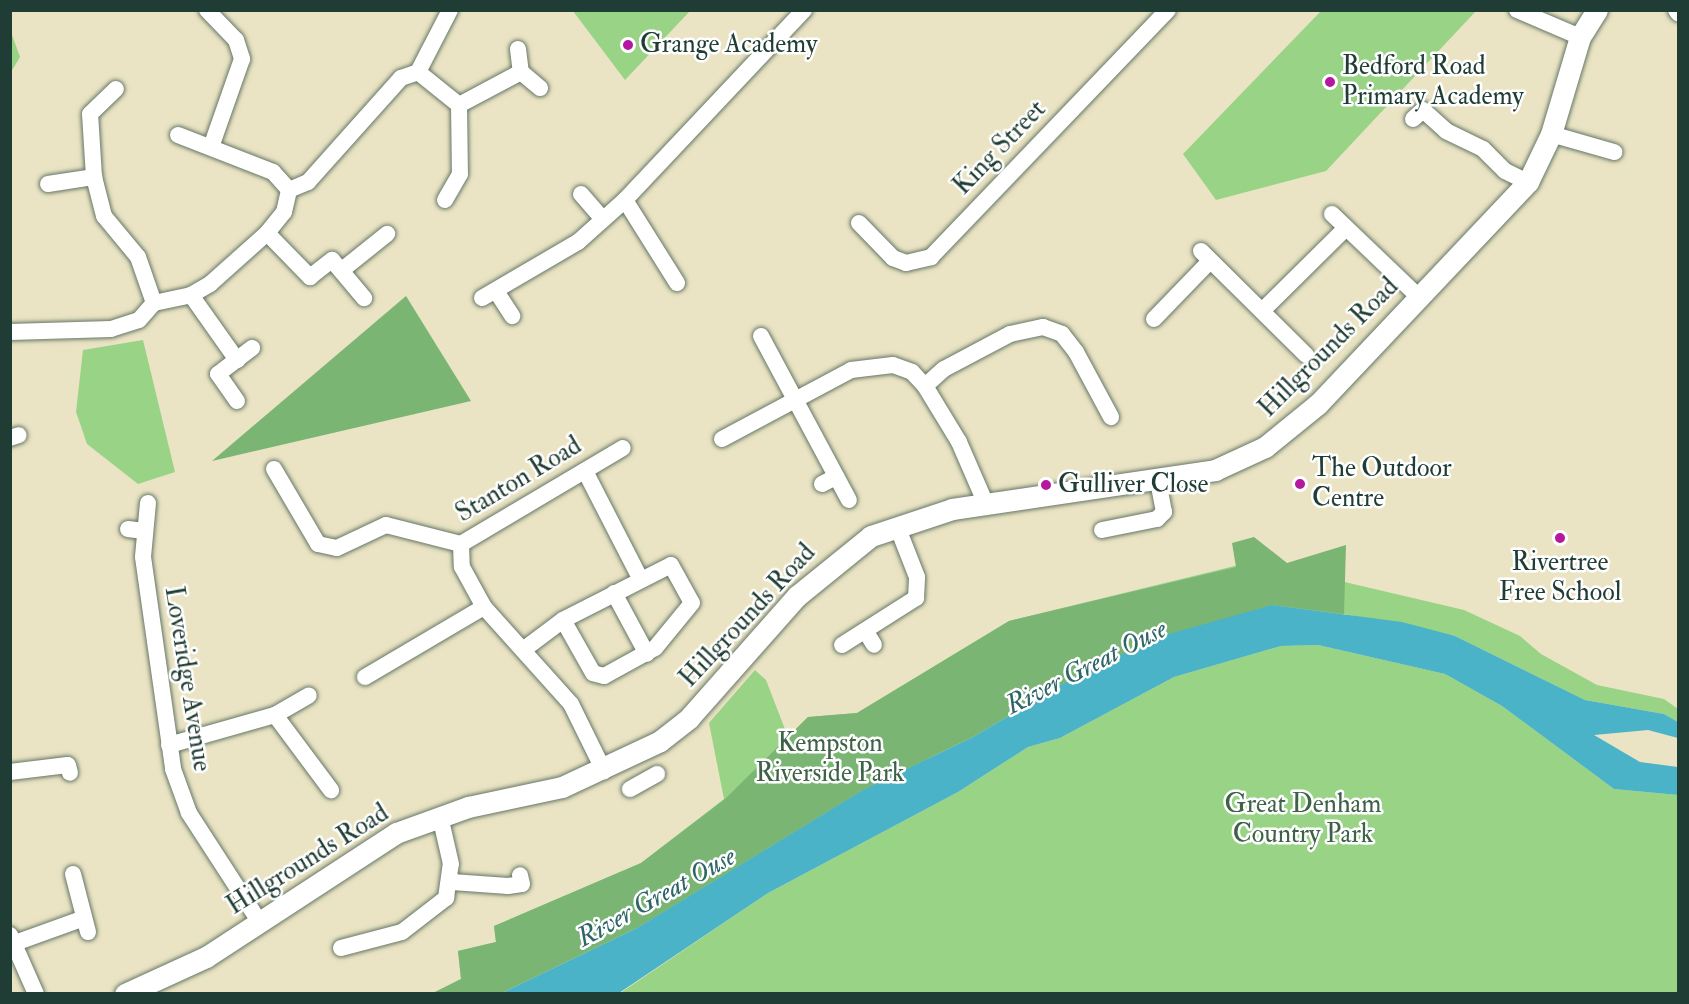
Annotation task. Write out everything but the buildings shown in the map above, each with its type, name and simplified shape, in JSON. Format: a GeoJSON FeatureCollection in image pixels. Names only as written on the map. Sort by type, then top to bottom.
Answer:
{"type":"FeatureCollection","features":[{"type":"Feature","properties":{"kind":"street"},"geometry":{"type":"LineString","coordinates":[[207,10],[236,40],[242,59],[211,147]]}},
{"type":"Feature","properties":{"kind":"street"},"geometry":{"type":"LineString","coordinates":[[289,190],[308,182],[401,78],[418,72],[450,10]]}},
{"type":"Feature","properties":{"kind":"street"},"geometry":{"type":"LineString","coordinates":[[512,316],[489,295],[578,242],[626,200],[804,10]]}},
{"type":"Feature","properties":{"kind":"street","name":"King Street"},"geometry":{"type":"LineString","coordinates":[[859,224],[893,258],[906,263],[931,257],[1168,10]]}},
{"type":"Feature","properties":{"kind":"street"},"geometry":{"type":"LineString","coordinates":[[1517,10],[1580,37]]}},
{"type":"Feature","properties":{"kind":"street","name":"Hillgrounds Road"},"geometry":{"type":"LineString","coordinates":[[125,993],[182,971],[369,847],[440,816],[604,771],[630,759],[689,718],[823,571],[897,526],[986,504],[1158,481],[1215,470],[1264,447],[1318,404],[1528,182],[1551,134],[1580,37],[1597,10]]}},
{"type":"Feature","properties":{"kind":"street"},"geometry":{"type":"LineString","coordinates":[[518,49],[521,72],[540,88]]}},
{"type":"Feature","properties":{"kind":"street"},"geometry":{"type":"LineString","coordinates":[[418,72],[459,105]]}},
{"type":"Feature","properties":{"kind":"street"},"geometry":{"type":"LineString","coordinates":[[459,105],[521,72]]}},
{"type":"Feature","properties":{"kind":"street"},"geometry":{"type":"LineString","coordinates":[[116,89],[90,114],[94,177],[104,216],[143,266],[154,303]]}},
{"type":"Feature","properties":{"kind":"street"},"geometry":{"type":"LineString","coordinates":[[445,200],[460,174],[459,105]]}},
{"type":"Feature","properties":{"kind":"street"},"geometry":{"type":"LineString","coordinates":[[1413,119],[1423,110],[1446,131],[1483,149],[1505,171],[1528,182]]}},
{"type":"Feature","properties":{"kind":"street"},"geometry":{"type":"LineString","coordinates":[[1551,134],[1614,152]]}},
{"type":"Feature","properties":{"kind":"street"},"geometry":{"type":"LineString","coordinates":[[178,135],[273,172],[289,190]]}},
{"type":"Feature","properties":{"kind":"street"},"geometry":{"type":"LineString","coordinates":[[48,184],[94,177]]}},
{"type":"Feature","properties":{"kind":"street"},"geometry":{"type":"LineString","coordinates":[[10,332],[111,329],[139,320],[154,303],[190,296],[267,233],[284,212],[289,190]]}},
{"type":"Feature","properties":{"kind":"street"},"geometry":{"type":"LineString","coordinates":[[581,194],[603,219]]}},
{"type":"Feature","properties":{"kind":"street"},"geometry":{"type":"LineString","coordinates":[[626,200],[676,283]]}},
{"type":"Feature","properties":{"kind":"street"},"geometry":{"type":"LineString","coordinates":[[1332,214],[1419,297]]}},
{"type":"Feature","properties":{"kind":"street"},"geometry":{"type":"LineString","coordinates":[[1262,310],[1346,228]]}},
{"type":"Feature","properties":{"kind":"street"},"geometry":{"type":"LineString","coordinates":[[267,233],[310,277],[332,260],[364,298]]}},
{"type":"Feature","properties":{"kind":"street"},"geometry":{"type":"LineString","coordinates":[[342,270],[387,234]]}},
{"type":"Feature","properties":{"kind":"street"},"geometry":{"type":"LineString","coordinates":[[1154,319],[1206,256],[1306,355]]}},
{"type":"Feature","properties":{"kind":"street"},"geometry":{"type":"LineString","coordinates":[[190,296],[237,360]]}},
{"type":"Feature","properties":{"kind":"street"},"geometry":{"type":"LineString","coordinates":[[925,386],[944,369],[1010,334],[1043,327],[1062,334],[1076,352],[1111,417]]}},
{"type":"Feature","properties":{"kind":"street"},"geometry":{"type":"LineString","coordinates":[[761,336],[795,401],[829,480],[849,500]]}},
{"type":"Feature","properties":{"kind":"street"},"geometry":{"type":"LineString","coordinates":[[237,401],[218,374],[252,348]]}},
{"type":"Feature","properties":{"kind":"street"},"geometry":{"type":"LineString","coordinates":[[722,440],[851,370],[873,364],[912,372],[925,386],[959,442],[986,504]]}},
{"type":"Feature","properties":{"kind":"street","name":"Stanton Road"},"geometry":{"type":"LineString","coordinates":[[274,469],[318,544],[337,548],[386,525],[461,544],[623,448]]}},
{"type":"Feature","properties":{"kind":"street"},"geometry":{"type":"LineString","coordinates":[[585,471],[640,578]]}},
{"type":"Feature","properties":{"kind":"street"},"geometry":{"type":"LineString","coordinates":[[1102,530],[1118,520],[1145,523],[1164,512],[1158,481]]}},
{"type":"Feature","properties":{"kind":"street","name":"Loveridge Avenue"},"geometry":{"type":"LineString","coordinates":[[148,503],[136,530],[143,557],[169,745],[189,813],[259,921]]}},
{"type":"Feature","properties":{"kind":"street"},"geometry":{"type":"LineString","coordinates":[[842,645],[870,638],[916,598],[917,577],[897,526]]}},
{"type":"Feature","properties":{"kind":"street"},"geometry":{"type":"LineString","coordinates":[[461,544],[462,567],[484,608],[571,704],[604,771]]}},
{"type":"Feature","properties":{"kind":"street"},"geometry":{"type":"LineString","coordinates":[[523,650],[563,620],[640,578],[671,565],[692,603],[691,610],[647,654],[597,677],[563,620]]}},
{"type":"Feature","properties":{"kind":"street"},"geometry":{"type":"LineString","coordinates":[[614,593],[647,654]]}},
{"type":"Feature","properties":{"kind":"street"},"geometry":{"type":"LineString","coordinates":[[365,677],[484,608]]}},
{"type":"Feature","properties":{"kind":"street"},"geometry":{"type":"LineString","coordinates":[[169,745],[275,715],[309,695]]}},
{"type":"Feature","properties":{"kind":"street"},"geometry":{"type":"LineString","coordinates":[[275,715],[331,790]]}},
{"type":"Feature","properties":{"kind":"street"},"geometry":{"type":"LineString","coordinates":[[630,759],[643,781]]}},
{"type":"Feature","properties":{"kind":"street"},"geometry":{"type":"LineString","coordinates":[[10,772],[68,765],[70,773]]}},
{"type":"Feature","properties":{"kind":"street"},"geometry":{"type":"LineString","coordinates":[[350,951],[402,932],[446,898],[452,882],[440,816]]}},
{"type":"Feature","properties":{"kind":"street"},"geometry":{"type":"LineString","coordinates":[[36,993],[13,939],[86,925],[74,874]]}},
{"type":"Feature","properties":{"kind":"street"},"geometry":{"type":"LineString","coordinates":[[452,882],[524,880]]}},
{"type":"Feature","properties":{"kind":"green space","name":"Bedford Road Primary Academy"},"geometry":{"type":"Polygon","coordinates":[[[1322,10],[1476,11],[1326,171],[1216,200],[1183,154],[1322,10]]]}},
{"type":"Feature","properties":{"kind":"green space","name":"Grange Academy"},"geometry":{"type":"Polygon","coordinates":[[[573,11],[690,11],[625,80],[573,11]]]}},
{"type":"Feature","properties":{"kind":"green space"},"geometry":{"type":"Polygon","coordinates":[[[11,32],[20,57],[11,72],[11,32]]]}},
{"type":"Feature","properties":{"kind":"green space"},"geometry":{"type":"Polygon","coordinates":[[[406,296],[471,401],[212,461],[406,296]]]}},
{"type":"Feature","properties":{"kind":"green space"},"geometry":{"type":"Polygon","coordinates":[[[143,340],[175,472],[138,484],[87,444],[76,412],[83,350],[143,340]]]}},
{"type":"Feature","properties":{"kind":"green space","name":"Kempston Riverside Park"},"geometry":{"type":"Polygon","coordinates":[[[1254,537],[1287,563],[1346,545],[1344,614],[1272,605],[1088,669],[973,737],[863,790],[637,928],[502,993],[431,994],[461,979],[458,951],[496,942],[494,926],[641,863],[725,799],[808,717],[857,713],[1009,621],[1236,567],[1232,543],[1254,537]]]}},
{"type":"Feature","properties":{"kind":"green space","name":"Kempston Riverside Park"},"geometry":{"type":"Polygon","coordinates":[[[1255,561],[1464,610],[1520,636],[1541,654],[1597,685],[1664,699],[1678,709],[1678,722],[1664,714],[1585,700],[1455,636],[1344,614],[1020,705],[637,928],[431,994],[461,979],[458,951],[496,942],[494,926],[641,863],[724,799],[709,723],[755,670],[766,680],[788,737],[808,717],[857,713],[1009,621],[1255,561]]]}},
{"type":"Feature","properties":{"kind":"green space","name":"Great Denham Country Park"},"geometry":{"type":"Polygon","coordinates":[[[1318,645],[1445,674],[1502,706],[1614,789],[1678,795],[1678,993],[619,994],[768,893],[958,792],[1028,747],[1060,738],[1174,677],[1281,646],[1318,645]]]}},
{"type":"Feature","properties":{"kind":"water"},"geometry":{"type":"Polygon","coordinates":[[[1272,605],[1402,622],[1455,636],[1585,700],[1664,714],[1678,722],[1678,738],[1648,730],[1594,735],[1640,762],[1678,767],[1678,795],[1614,789],[1502,706],[1445,674],[1318,645],[1281,646],[1174,677],[1060,738],[1028,747],[958,792],[768,893],[619,993],[502,993],[637,928],[863,790],[973,737],[1088,669],[1169,634],[1272,605]]]}},
{"type":"Feature","properties":{"kind":"place","name":"Grange Academy"},"geometry":{"type":"Point","coordinates":[628,45]}},
{"type":"Feature","properties":{"kind":"place","name":"Bedford Road Primary Academy"},"geometry":{"type":"Point","coordinates":[1330,82]}},
{"type":"Feature","properties":{"kind":"place","name":"The Outdoor Centre"},"geometry":{"type":"Point","coordinates":[1300,484]}},
{"type":"Feature","properties":{"kind":"place","name":"Gulliver Close"},"geometry":{"type":"Point","coordinates":[1046,485]}},
{"type":"Feature","properties":{"kind":"place","name":"Rivertree Free School"},"geometry":{"type":"Point","coordinates":[1560,538]}},
{"type":"Feature","properties":{"kind":"water label","name":"River Great Ouse"},"geometry":{"type":"Point","coordinates":[1086,667]}},
{"type":"Feature","properties":{"kind":"water label","name":"River Great Ouse"},"geometry":{"type":"Point","coordinates":[656,897]}}]}
